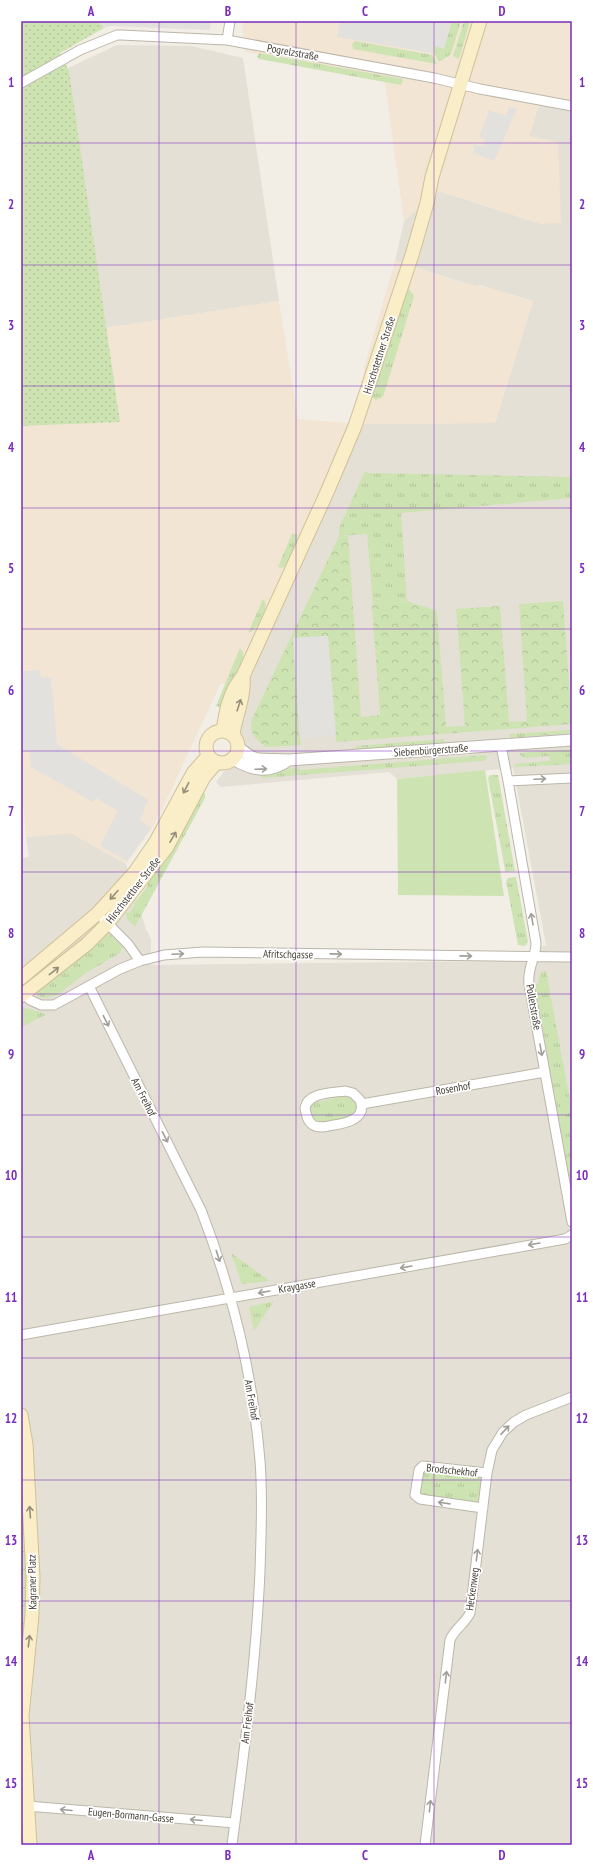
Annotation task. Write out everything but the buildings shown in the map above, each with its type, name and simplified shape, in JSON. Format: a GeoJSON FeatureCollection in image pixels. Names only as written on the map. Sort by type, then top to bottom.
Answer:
{"type":"FeatureCollection","features":[{"type":"Feature","properties":{"kind":"main road","name":"Hirschstettner Straße"},"geometry":{"type":"LineString","coordinates":[[228,733],[228,702],[234,687],[244,676],[328,490],[362,406],[412,255],[427,203],[432,177],[480,21]]}},
{"type":"Feature","properties":{"kind":"main road"},"geometry":{"type":"LineString","coordinates":[[215,732],[228,733],[237,741],[236,754],[223,764],[212,760],[206,750],[208,739],[215,732]]}},
{"type":"Feature","properties":{"kind":"main road","name":"Hirschstettner Straße"},"geometry":{"type":"LineString","coordinates":[[21,978],[97,914],[135,872],[155,843],[193,773],[212,760]]}},
{"type":"Feature","properties":{"kind":"main road","name":"Hirschstettner Straße"},"geometry":{"type":"LineString","coordinates":[[22,994],[82,949],[107,924],[167,847],[212,760]]}},
{"type":"Feature","properties":{"kind":"main road","name":"Kagraner Platz"},"geometry":{"type":"LineString","coordinates":[[21,1415],[26,1444],[33,1577],[32,1615],[22,1716],[30,1845]]}},
{"type":"Feature","properties":{"kind":"street"},"geometry":{"type":"LineString","coordinates":[[227,40],[230,21]]}},
{"type":"Feature","properties":{"kind":"street","name":"Pogrelzstraße"},"geometry":{"type":"LineString","coordinates":[[21,83],[80,50],[117,35],[227,40],[461,84],[480,90],[572,106]]}},
{"type":"Feature","properties":{"kind":"street","name":"Siebenbürgerstraße"},"geometry":{"type":"LineString","coordinates":[[236,754],[249,768],[257,769],[279,768],[289,760],[572,740]]}},
{"type":"Feature","properties":{"kind":"street","name":"Polletstraße"},"geometry":{"type":"LineString","coordinates":[[501,746],[536,943],[528,971],[529,982],[572,1222]]}},
{"type":"Feature","properties":{"kind":"street"},"geometry":{"type":"LineString","coordinates":[[508,781],[572,778]]}},
{"type":"Feature","properties":{"kind":"street"},"geometry":{"type":"LineString","coordinates":[[97,914],[128,944],[140,961]]}},
{"type":"Feature","properties":{"kind":"street","name":"Afritschgasse"},"geometry":{"type":"LineString","coordinates":[[22,994],[41,1005],[54,1005],[140,961],[164,955],[204,952],[572,957]]}},
{"type":"Feature","properties":{"kind":"street","name":"Am Freihof"},"geometry":{"type":"LineString","coordinates":[[89,986],[201,1210],[231,1297],[257,1429],[261,1502],[256,1641],[232,1845]]}},
{"type":"Feature","properties":{"kind":"street","name":"Rosenhof"},"geometry":{"type":"LineString","coordinates":[[362,1104],[545,1072]]}},
{"type":"Feature","properties":{"kind":"street"},"geometry":{"type":"LineString","coordinates":[[345,1091],[357,1096],[362,1104],[362,1110],[357,1118],[347,1123],[322,1127],[317,1127],[309,1121],[305,1108],[306,1104],[312,1097],[345,1091]]}},
{"type":"Feature","properties":{"kind":"street","name":"Kraygasse"},"geometry":{"type":"LineString","coordinates":[[21,1335],[565,1239],[572,1236]]}},
{"type":"Feature","properties":{"kind":"street","name":"Heckenweg"},"geometry":{"type":"LineString","coordinates":[[426,1845],[450,1640],[454,1632],[466,1621],[470,1613],[487,1473],[492,1450],[508,1426],[526,1415],[572,1397]]}},
{"type":"Feature","properties":{"kind":"street","name":"Brodschekhof"},"geometry":{"type":"LineString","coordinates":[[483,1508],[420,1499],[415,1495],[419,1470],[422,1466],[487,1473]]}},
{"type":"Feature","properties":{"kind":"street","name":"Eugen-Bormann-Gasse"},"geometry":{"type":"LineString","coordinates":[[27,1806],[235,1823]]}},
{"type":"Feature","properties":{"kind":"shaded area"},"geometry":{"type":"Polygon","coordinates":[[[99,21],[211,21],[210,30],[111,26],[104,28],[99,21]]]}},
{"type":"Feature","properties":{"kind":"shaded area"},"geometry":{"type":"Polygon","coordinates":[[[242,21],[572,21],[571,108],[540,102],[529,136],[558,142],[561,223],[541,224],[439,191],[404,221],[384,77],[245,52],[242,21]]]}},
{"type":"Feature","properties":{"kind":"shaded area"},"geometry":{"type":"Polygon","coordinates":[[[340,21],[452,21],[444,49],[435,46],[433,53],[337,37],[340,21]]]}},
{"type":"Feature","properties":{"kind":"shaded area"},"geometry":{"type":"Polygon","coordinates":[[[117,45],[191,46],[243,58],[279,301],[106,328],[68,68],[117,45]]]}},
{"type":"Feature","properties":{"kind":"shaded area"},"geometry":{"type":"Polygon","coordinates":[[[572,100],[572,1845],[21,1845],[21,858],[29,857],[26,837],[71,833],[126,864],[146,929],[151,939],[151,965],[505,961],[546,945],[513,768],[397,779],[389,772],[221,787],[216,782],[237,754],[239,748],[233,735],[223,731],[360,424],[495,423],[533,301],[479,285],[478,287],[395,261],[404,221],[439,191],[541,224],[529,136],[540,102],[571,107],[572,100]]]}},
{"type":"Feature","properties":{"kind":"shaded area"},"geometry":{"type":"Polygon","coordinates":[[[509,107],[517,108],[494,161],[473,153],[474,144],[483,147],[485,139],[479,137],[489,110],[506,116],[509,107]]]}},
{"type":"Feature","properties":{"kind":"shaded area"},"geometry":{"type":"Polygon","coordinates":[[[395,261],[477,287],[478,285],[533,301],[495,423],[360,424],[364,368],[395,261]]]}},
{"type":"Feature","properties":{"kind":"shaded area"},"geometry":{"type":"Polygon","coordinates":[[[279,301],[298,419],[360,424],[231,687],[221,683],[160,814],[151,830],[126,864],[71,833],[26,837],[21,781],[21,426],[120,422],[106,328],[279,301]]]}},
{"type":"Feature","properties":{"kind":"shaded area"},"geometry":{"type":"Polygon","coordinates":[[[328,636],[336,736],[300,739],[293,638],[328,636]]]}},
{"type":"Feature","properties":{"kind":"shaded area"},"geometry":{"type":"Polygon","coordinates":[[[40,670],[41,678],[51,677],[57,744],[148,800],[140,821],[151,828],[127,861],[100,846],[118,811],[96,798],[93,802],[31,767],[29,751],[21,752],[21,678],[24,678],[23,671],[40,670]]]}},
{"type":"Feature","properties":{"kind":"green space"},"geometry":{"type":"Polygon","coordinates":[[[21,21],[99,21],[104,28],[60,53],[69,71],[120,422],[21,426],[21,21]]]}},
{"type":"Feature","properties":{"kind":"green space"},"geometry":{"type":"Polygon","coordinates":[[[452,21],[461,21],[451,54],[439,62],[434,52],[435,46],[444,48],[452,21]]]}},
{"type":"Feature","properties":{"kind":"green space"},"geometry":{"type":"Polygon","coordinates":[[[464,21],[470,21],[459,59],[453,56],[464,21]]]}},
{"type":"Feature","properties":{"kind":"green space"},"geometry":{"type":"Polygon","coordinates":[[[355,41],[432,55],[437,64],[353,49],[352,44],[355,41]]]}},
{"type":"Feature","properties":{"kind":"green space"},"geometry":{"type":"Polygon","coordinates":[[[259,53],[403,79],[401,85],[259,59],[257,57],[259,53]]]}},
{"type":"Feature","properties":{"kind":"green space"},"geometry":{"type":"Polygon","coordinates":[[[409,289],[414,296],[383,397],[376,400],[372,397],[406,290],[409,289]]]}},
{"type":"Feature","properties":{"kind":"green space"},"geometry":{"type":"Polygon","coordinates":[[[365,471],[369,473],[572,477],[572,498],[401,513],[407,601],[373,604],[367,534],[339,536],[339,528],[365,471]]]}},
{"type":"Feature","properties":{"kind":"green space"},"geometry":{"type":"Polygon","coordinates":[[[292,534],[297,534],[297,541],[286,565],[282,568],[278,567],[292,534]]]}},
{"type":"Feature","properties":{"kind":"green space"},"geometry":{"type":"Polygon","coordinates":[[[339,536],[348,536],[361,717],[380,715],[373,604],[407,601],[437,611],[446,727],[465,726],[456,609],[500,606],[509,722],[527,721],[519,604],[563,601],[572,724],[336,742],[327,636],[293,638],[301,745],[266,747],[262,744],[252,732],[252,719],[339,536]]]}},
{"type":"Feature","properties":{"kind":"green space"},"geometry":{"type":"Polygon","coordinates":[[[263,599],[266,605],[264,615],[259,624],[248,633],[263,599]]]}},
{"type":"Feature","properties":{"kind":"green space"},"geometry":{"type":"Polygon","coordinates":[[[240,648],[243,652],[243,660],[222,708],[216,706],[240,648]]]}},
{"type":"Feature","properties":{"kind":"green space"},"geometry":{"type":"Polygon","coordinates":[[[570,730],[570,733],[510,738],[510,734],[570,730]]]}},
{"type":"Feature","properties":{"kind":"green space"},"geometry":{"type":"Polygon","coordinates":[[[444,739],[444,743],[355,750],[356,746],[444,739]]]}},
{"type":"Feature","properties":{"kind":"green space"},"geometry":{"type":"Polygon","coordinates":[[[572,749],[572,764],[515,767],[514,764],[550,761],[549,756],[526,758],[521,756],[519,753],[572,749]]]}},
{"type":"Feature","properties":{"kind":"green space"},"geometry":{"type":"Polygon","coordinates":[[[487,755],[487,759],[483,761],[262,778],[260,775],[260,773],[298,767],[300,770],[487,755]]]}},
{"type":"Feature","properties":{"kind":"green space"},"geometry":{"type":"Polygon","coordinates":[[[485,770],[504,896],[398,895],[397,779],[485,770]]]}},
{"type":"Feature","properties":{"kind":"green space"},"geometry":{"type":"Polygon","coordinates":[[[490,775],[498,775],[515,871],[506,872],[505,870],[488,778],[490,775]]]}},
{"type":"Feature","properties":{"kind":"green space"},"geometry":{"type":"Polygon","coordinates":[[[200,791],[205,793],[205,798],[135,927],[127,919],[126,914],[127,912],[129,913],[148,885],[144,883],[200,791]]]}},
{"type":"Feature","properties":{"kind":"green space"},"geometry":{"type":"Polygon","coordinates":[[[516,877],[528,942],[525,946],[518,945],[506,881],[508,878],[516,877]]]}},
{"type":"Feature","properties":{"kind":"green space"},"geometry":{"type":"Polygon","coordinates":[[[107,932],[123,947],[120,953],[86,973],[57,995],[46,998],[38,996],[37,990],[107,932]]]}},
{"type":"Feature","properties":{"kind":"green space"},"geometry":{"type":"Polygon","coordinates":[[[546,970],[572,1112],[572,1193],[535,984],[538,984],[540,973],[546,970]]]}},
{"type":"Feature","properties":{"kind":"green space"},"geometry":{"type":"Polygon","coordinates":[[[21,1007],[44,1013],[45,1015],[21,1027],[21,1007]]]}},
{"type":"Feature","properties":{"kind":"green space"},"geometry":{"type":"Polygon","coordinates":[[[347,1095],[352,1098],[357,1105],[351,1115],[339,1121],[325,1123],[314,1120],[310,1109],[313,1103],[347,1095]]]}},
{"type":"Feature","properties":{"kind":"green space"},"geometry":{"type":"Polygon","coordinates":[[[231,1253],[270,1281],[242,1284],[231,1253]]]}},
{"type":"Feature","properties":{"kind":"green space"},"geometry":{"type":"Polygon","coordinates":[[[274,1301],[254,1331],[249,1307],[274,1301]]]}},
{"type":"Feature","properties":{"kind":"green space"},"geometry":{"type":"Polygon","coordinates":[[[21,1439],[29,1602],[21,1676],[21,1439]]]}},
{"type":"Feature","properties":{"kind":"green space"},"geometry":{"type":"Polygon","coordinates":[[[423,1470],[481,1477],[478,1503],[420,1496],[423,1470]]]}},
{"type":"Feature","properties":{"kind":"tram line"},"geometry":{"type":"LineString","coordinates":[[21,1839],[22,1845]]}}]}
